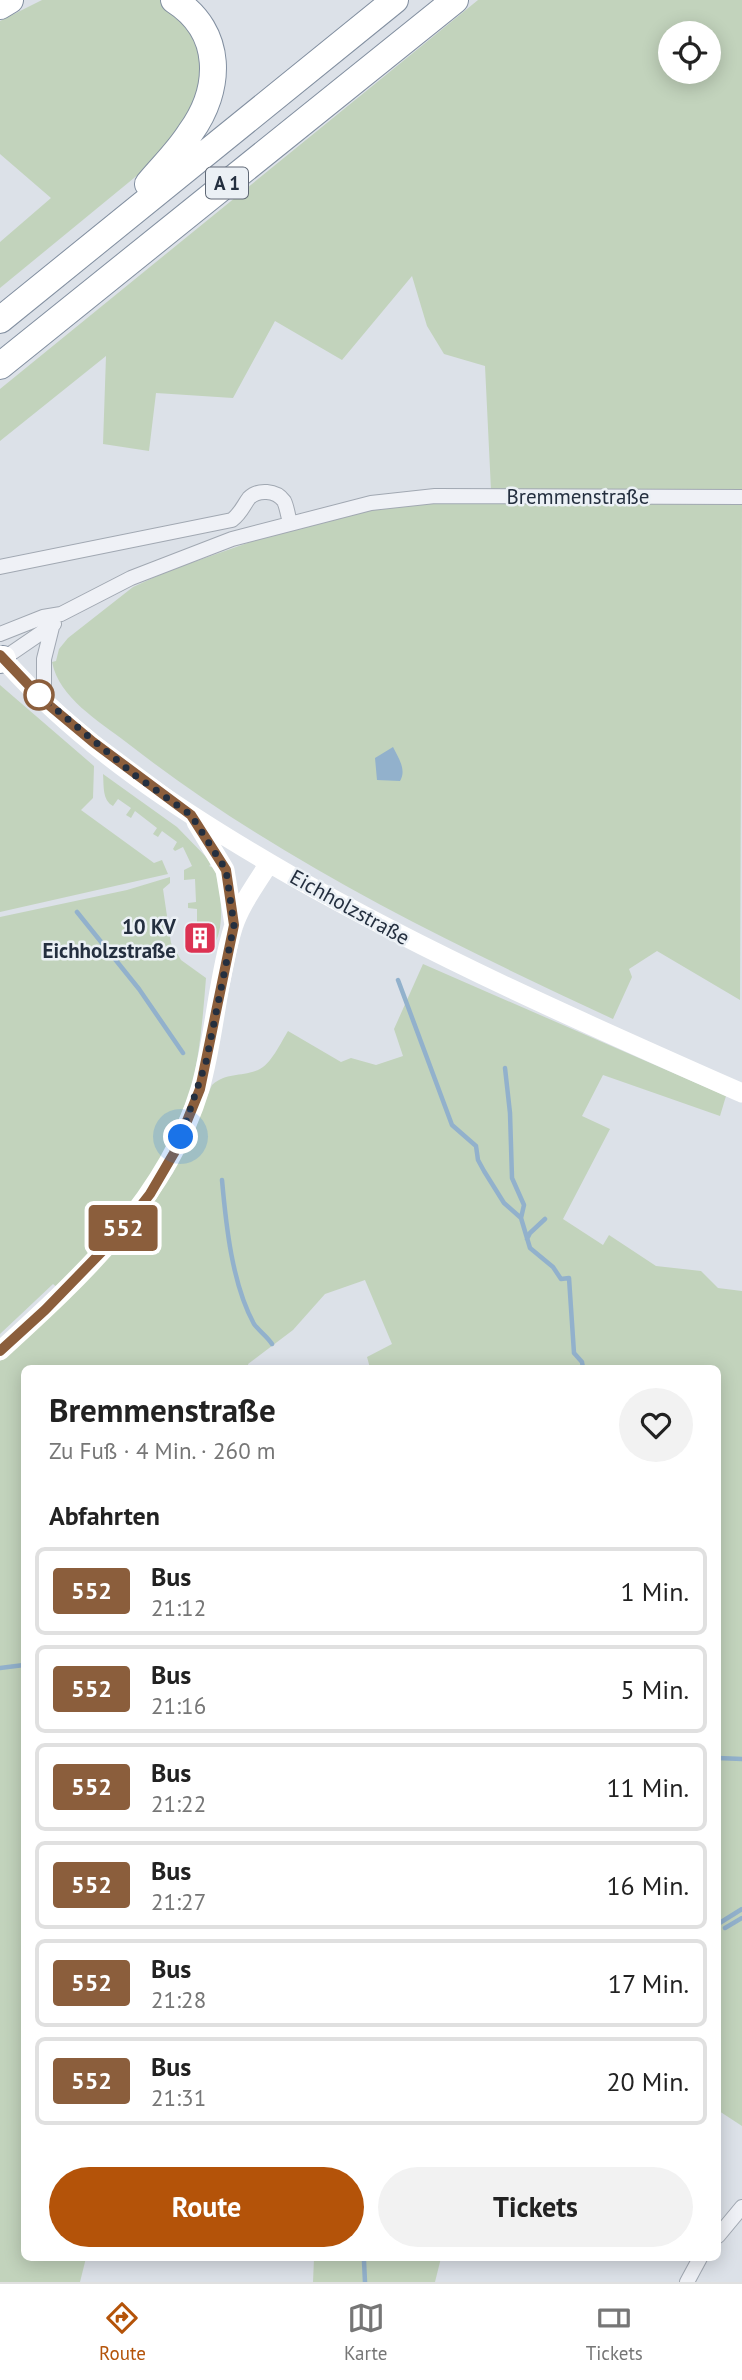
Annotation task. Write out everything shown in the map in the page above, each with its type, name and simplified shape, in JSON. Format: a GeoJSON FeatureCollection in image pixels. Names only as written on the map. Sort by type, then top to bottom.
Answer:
{"type":"FeatureCollection","features":[{"type":"Feature","properties":{"kind":"highway"},"geometry":{"type":"LineString","coordinates":[[0,6],[10,0]]}},
{"type":"Feature","properties":{"kind":"highway"},"geometry":{"type":"LineString","coordinates":[[115,227],[192,131],[206,106],[212,82],[211,43],[189,9],[174,0]]}},
{"type":"Feature","properties":{"kind":"highway","name":"A 1"},"geometry":{"type":"LineString","coordinates":[[0,320],[395,0]]}},
{"type":"Feature","properties":{"kind":"highway","name":"A 1"},"geometry":{"type":"LineString","coordinates":[[0,366],[454,0]]}},
{"type":"Feature","properties":{"kind":"main road","name":"Eichholzstraße"},"geometry":{"type":"LineString","coordinates":[[1,652],[44,701],[136,776],[191,815],[270,863],[450,961],[742,1093]]}},
{"type":"Feature","properties":{"kind":"main road"},"geometry":{"type":"LineString","coordinates":[[191,815],[226,870],[234,925]]}},
{"type":"Feature","properties":{"kind":"main road"},"geometry":{"type":"LineString","coordinates":[[0,1351],[117,1236],[150,1194],[174,1153],[200,1089],[234,925],[270,863]]}},
{"type":"Feature","properties":{"kind":"street"},"geometry":{"type":"LineString","coordinates":[[0,567],[232,520],[242,512],[253,495],[261,492],[278,495],[284,502],[290,523]]}},
{"type":"Feature","properties":{"kind":"street","name":"Bremmenstraße"},"geometry":{"type":"LineString","coordinates":[[1,652],[131,578],[172,560],[232,538],[371,503],[435,496],[742,497]]}},
{"type":"Feature","properties":{"kind":"street","name":"Bremmenstraße"},"geometry":{"type":"LineString","coordinates":[[1,652],[43,617],[57,621]]}},
{"type":"Feature","properties":{"kind":"street"},"geometry":{"type":"LineString","coordinates":[[44,701],[44,659],[57,621]]}},
{"type":"Feature","properties":{"kind":"street"},"geometry":{"type":"LineString","coordinates":[[721,2232],[742,2207]]}},
{"type":"Feature","properties":{"kind":"street"},"geometry":{"type":"LineString","coordinates":[[687,2282],[698,2261]]}},
{"type":"Feature","properties":{"kind":"green space"},"geometry":{"type":"Polygon","coordinates":[[[42,0],[160,0],[172,6],[189,21],[199,39],[209,73],[173,146],[0,288],[0,242],[51,198],[0,154],[0,21],[42,0]]]}},
{"type":"Feature","properties":{"kind":"green space"},"geometry":{"type":"Polygon","coordinates":[[[478,0],[742,0],[742,490],[491,490],[485,366],[444,354],[427,326],[412,276],[342,360],[275,321],[233,398],[156,393],[149,451],[103,444],[106,356],[0,441],[0,389],[478,0]]]}},
{"type":"Feature","properties":{"kind":"green space"},"geometry":{"type":"Polygon","coordinates":[[[742,501],[740,1000],[657,951],[629,969],[632,977],[613,1019],[486,959],[300,860],[182,784],[71,698],[56,675],[52,662],[56,661],[59,649],[68,638],[133,587],[168,571],[270,535],[369,509],[432,502],[742,501]]]}},
{"type":"Feature","properties":{"kind":"green space"},"geometry":{"type":"Polygon","coordinates":[[[0,685],[94,766],[93,798],[81,810],[154,863],[162,860],[168,874],[0,912],[0,685]]]}},
{"type":"Feature","properties":{"kind":"green space"},"geometry":{"type":"Polygon","coordinates":[[[103,774],[177,827],[212,863],[209,866],[214,868],[217,877],[221,919],[215,943],[208,950],[197,951],[189,938],[197,937],[197,909],[188,908],[188,903],[196,902],[195,879],[184,880],[184,870],[192,866],[183,847],[175,851],[173,849],[177,842],[162,831],[158,837],[153,834],[157,828],[135,811],[131,818],[126,815],[131,808],[118,799],[113,806],[109,803],[104,792],[103,774]]]}},
{"type":"Feature","properties":{"kind":"green space"},"geometry":{"type":"Polygon","coordinates":[[[170,877],[170,883],[163,889],[171,943],[181,960],[206,978],[197,1062],[182,1119],[154,1172],[119,1221],[58,1288],[53,1284],[0,1334],[0,917],[127,890],[170,877]]]}},
{"type":"Feature","properties":{"kind":"green space"},"geometry":{"type":"Polygon","coordinates":[[[423,964],[726,1096],[720,1116],[603,1075],[582,1116],[610,1129],[563,1219],[603,1245],[609,1235],[656,1266],[701,1271],[718,1288],[742,1291],[742,2126],[721,2112],[721,1365],[369,1365],[367,1357],[392,1344],[365,1280],[325,1294],[293,1330],[248,1365],[21,1365],[21,2261],[85,2261],[80,2282],[0,2282],[0,1361],[128,1235],[173,1173],[212,1085],[223,1078],[263,1067],[288,1031],[341,1062],[351,1058],[376,1065],[403,1056],[394,1029],[423,964]]]}},
{"type":"Feature","properties":{"kind":"green space"},"geometry":{"type":"Polygon","coordinates":[[[314,2261],[440,2261],[435,2282],[313,2282],[314,2261]]]}},
{"type":"Feature","properties":{"kind":"water"},"geometry":{"type":"Polygon","coordinates":[[[393,747],[402,768],[402,777],[400,781],[377,780],[375,758],[393,747]]]}},
{"type":"Feature","properties":{"kind":"waterway"},"geometry":{"type":"LineString","coordinates":[[77,912],[139,989],[183,1053]]}},
{"type":"Feature","properties":{"kind":"waterway"},"geometry":{"type":"LineString","coordinates":[[398,980],[452,1125],[476,1146],[478,1160],[484,1171],[504,1203],[521,1218],[530,1248],[553,1267],[561,1279],[569,1278],[574,1353],[582,1365]]}},
{"type":"Feature","properties":{"kind":"waterway"},"geometry":{"type":"LineString","coordinates":[[505,1068],[510,1113],[512,1178],[524,1205],[521,1218]]}},
{"type":"Feature","properties":{"kind":"waterway"},"geometry":{"type":"LineString","coordinates":[[222,1180],[228,1235],[240,1291],[254,1324],[272,1344]]}},
{"type":"Feature","properties":{"kind":"waterway"},"geometry":{"type":"LineString","coordinates":[[527,1239],[545,1219]]}},
{"type":"Feature","properties":{"kind":"waterway"},"geometry":{"type":"LineString","coordinates":[[0,1668],[21,1665]]}},
{"type":"Feature","properties":{"kind":"waterway"},"geometry":{"type":"LineString","coordinates":[[721,1758],[742,1759]]}},
{"type":"Feature","properties":{"kind":"waterway"},"geometry":{"type":"LineString","coordinates":[[721,1922],[742,1909]]}},
{"type":"Feature","properties":{"kind":"waterway"},"geometry":{"type":"LineString","coordinates":[[725,1928],[742,1918]]}},
{"type":"Feature","properties":{"kind":"waterway"},"geometry":{"type":"LineString","coordinates":[[364,2261],[365,2282]]}},
{"type":"Feature","properties":{"kind":"bus line","name":"552"},"geometry":{"type":"LineString","coordinates":[[0,655],[44,701],[136,776],[191,815],[226,870],[234,925],[200,1089],[174,1153],[150,1194],[117,1236],[45,1310],[0,1351]]}},
{"type":"Feature","properties":{"kind":"place","name":"10 KV Eichholzstraße"},"geometry":{"type":"Point","coordinates":[200,938]}},
{"type":"Feature","properties":{"kind":"route"},"geometry":{"type":"LineString","coordinates":[[39,695],[136,776],[191,815],[226,870],[234,925],[200,1089],[181,1137]]}}]}
